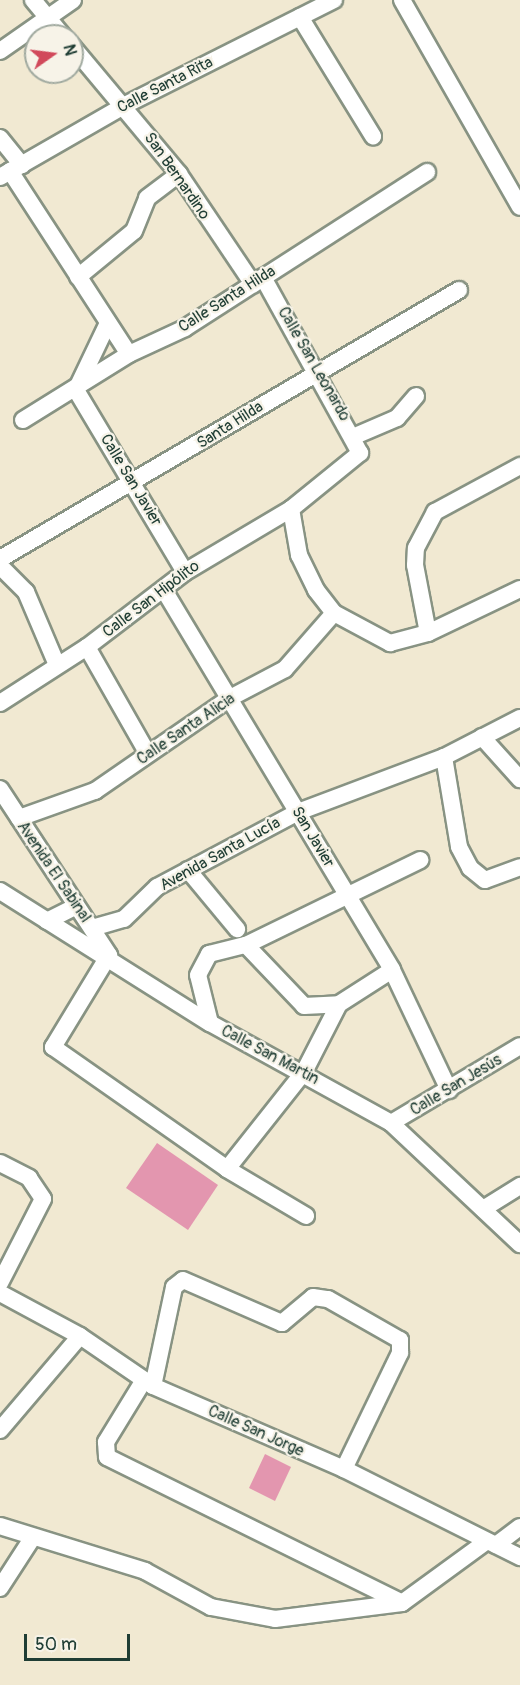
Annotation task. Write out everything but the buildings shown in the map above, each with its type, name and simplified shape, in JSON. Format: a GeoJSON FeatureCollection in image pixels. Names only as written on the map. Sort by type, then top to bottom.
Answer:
{"type":"FeatureCollection","features":[{"type":"Feature","properties":{"kind":"street"},"geometry":{"type":"LineString","coordinates":[[33,0],[52,24]]}},
{"type":"Feature","properties":{"kind":"street"},"geometry":{"type":"LineString","coordinates":[[0,51],[44,16],[73,0]]}},
{"type":"Feature","properties":{"kind":"street","name":"Calle Santa Rita"},"geometry":{"type":"LineString","coordinates":[[11,171],[125,105],[333,0]]}},
{"type":"Feature","properties":{"kind":"street"},"geometry":{"type":"LineString","coordinates":[[402,0],[520,207]]}},
{"type":"Feature","properties":{"kind":"street"},"geometry":{"type":"LineString","coordinates":[[300,17],[373,136]]}},
{"type":"Feature","properties":{"kind":"street","name":"San Bernardino"},"geometry":{"type":"LineString","coordinates":[[84,59],[125,105],[258,281]]}},
{"type":"Feature","properties":{"kind":"street"},"geometry":{"type":"LineString","coordinates":[[0,138],[11,171],[129,354]]}},
{"type":"Feature","properties":{"kind":"street","name":"Calle Santa Hilda"},"geometry":{"type":"LineString","coordinates":[[23,420],[76,390],[129,354],[185,328],[427,172]]}},
{"type":"Feature","properties":{"kind":"street"},"geometry":{"type":"LineString","coordinates":[[78,277],[134,231],[147,198],[179,174]]}},
{"type":"Feature","properties":{"kind":"street","name":"Calle San Leonardo"},"geometry":{"type":"LineString","coordinates":[[258,281],[321,375],[355,436],[360,453]]}},
{"type":"Feature","properties":{"kind":"street","name":"Santa Hilda"},"geometry":{"type":"LineString","coordinates":[[0,559],[135,485],[275,396],[321,375],[459,290]]}},
{"type":"Feature","properties":{"kind":"street"},"geometry":{"type":"LineString","coordinates":[[76,390],[108,323]]}},
{"type":"Feature","properties":{"kind":"street","name":"Calle San Javier"},"geometry":{"type":"LineString","coordinates":[[76,390],[135,485],[185,572]]}},
{"type":"Feature","properties":{"kind":"street"},"geometry":{"type":"LineString","coordinates":[[355,436],[397,418],[416,396]]}},
{"type":"Feature","properties":{"kind":"street","name":"Calle San Hipólito"},"geometry":{"type":"LineString","coordinates":[[0,703],[87,647],[185,572],[291,509],[360,453]]}},
{"type":"Feature","properties":{"kind":"street"},"geometry":{"type":"LineString","coordinates":[[428,633],[414,565],[416,548],[435,512],[520,466]]}},
{"type":"Feature","properties":{"kind":"street"},"geometry":{"type":"LineString","coordinates":[[291,509],[299,555],[334,613],[390,643],[428,633],[520,589]]}},
{"type":"Feature","properties":{"kind":"street"},"geometry":{"type":"LineString","coordinates":[[0,566],[26,592],[57,665]]}},
{"type":"Feature","properties":{"kind":"street","name":"San Javier"},"geometry":{"type":"LineString","coordinates":[[164,590],[392,970],[449,1090]]}},
{"type":"Feature","properties":{"kind":"street","name":"Calle Santa Alicia"},"geometry":{"type":"LineString","coordinates":[[19,818],[95,791],[230,698],[285,669],[334,613]]}},
{"type":"Feature","properties":{"kind":"street"},"geometry":{"type":"LineString","coordinates":[[87,647],[148,754]]}},
{"type":"Feature","properties":{"kind":"street","name":"Avenida Santa Lucía"},"geometry":{"type":"LineString","coordinates":[[92,928],[124,919],[151,893],[188,870],[298,812],[444,757],[520,718]]}},
{"type":"Feature","properties":{"kind":"street"},"geometry":{"type":"LineString","coordinates":[[482,737],[520,779]]}},
{"type":"Feature","properties":{"kind":"street"},"geometry":{"type":"LineString","coordinates":[[444,757],[459,847],[485,880],[520,867]]}},
{"type":"Feature","properties":{"kind":"street","name":"Avenida El Sabinal"},"geometry":{"type":"LineString","coordinates":[[0,789],[109,955]]}},
{"type":"Feature","properties":{"kind":"street"},"geometry":{"type":"LineString","coordinates":[[217,950],[246,945],[420,860]]}},
{"type":"Feature","properties":{"kind":"street"},"geometry":{"type":"LineString","coordinates":[[188,870],[237,929],[267,935]]}},
{"type":"Feature","properties":{"kind":"street","name":"Calle San Martin"},"geometry":{"type":"LineString","coordinates":[[0,891],[47,921],[109,955],[210,1023],[304,1072],[391,1124],[520,1244]]}},
{"type":"Feature","properties":{"kind":"street"},"geometry":{"type":"LineString","coordinates":[[47,921],[76,906]]}},
{"type":"Feature","properties":{"kind":"street"},"geometry":{"type":"LineString","coordinates":[[210,1023],[198,975],[237,929]]}},
{"type":"Feature","properties":{"kind":"street"},"geometry":{"type":"LineString","coordinates":[[246,945],[304,1006],[339,1004],[392,970]]}},
{"type":"Feature","properties":{"kind":"street"},"geometry":{"type":"LineString","coordinates":[[109,955],[53,1047],[227,1169],[306,1216]]}},
{"type":"Feature","properties":{"kind":"street"},"geometry":{"type":"LineString","coordinates":[[227,1169],[304,1072],[339,1004]]}},
{"type":"Feature","properties":{"kind":"street","name":"Calle San Jesús"},"geometry":{"type":"LineString","coordinates":[[391,1124],[520,1046]]}},
{"type":"Feature","properties":{"kind":"street"},"geometry":{"type":"LineString","coordinates":[[0,1163],[29,1178],[43,1199],[0,1283]]}},
{"type":"Feature","properties":{"kind":"street"},"geometry":{"type":"LineString","coordinates":[[483,1209],[520,1186]]}},
{"type":"Feature","properties":{"kind":"street"},"geometry":{"type":"LineString","coordinates":[[344,1469],[400,1353],[400,1340],[328,1299],[313,1297],[282,1323],[183,1280],[174,1287],[149,1383],[106,1442],[107,1457],[402,1603]]}},
{"type":"Feature","properties":{"kind":"street","name":"Calle San Jorge"},"geometry":{"type":"LineString","coordinates":[[0,1293],[80,1336],[149,1383],[344,1469],[520,1557]]}},
{"type":"Feature","properties":{"kind":"street"},"geometry":{"type":"LineString","coordinates":[[0,1430],[80,1336]]}},
{"type":"Feature","properties":{"kind":"street"},"geometry":{"type":"LineString","coordinates":[[0,1526],[31,1540],[146,1571],[211,1607],[238,1616],[275,1619],[402,1603],[491,1543],[520,1527]]}},
{"type":"Feature","properties":{"kind":"street"},"geometry":{"type":"LineString","coordinates":[[0,1588],[31,1540]]}}]}
